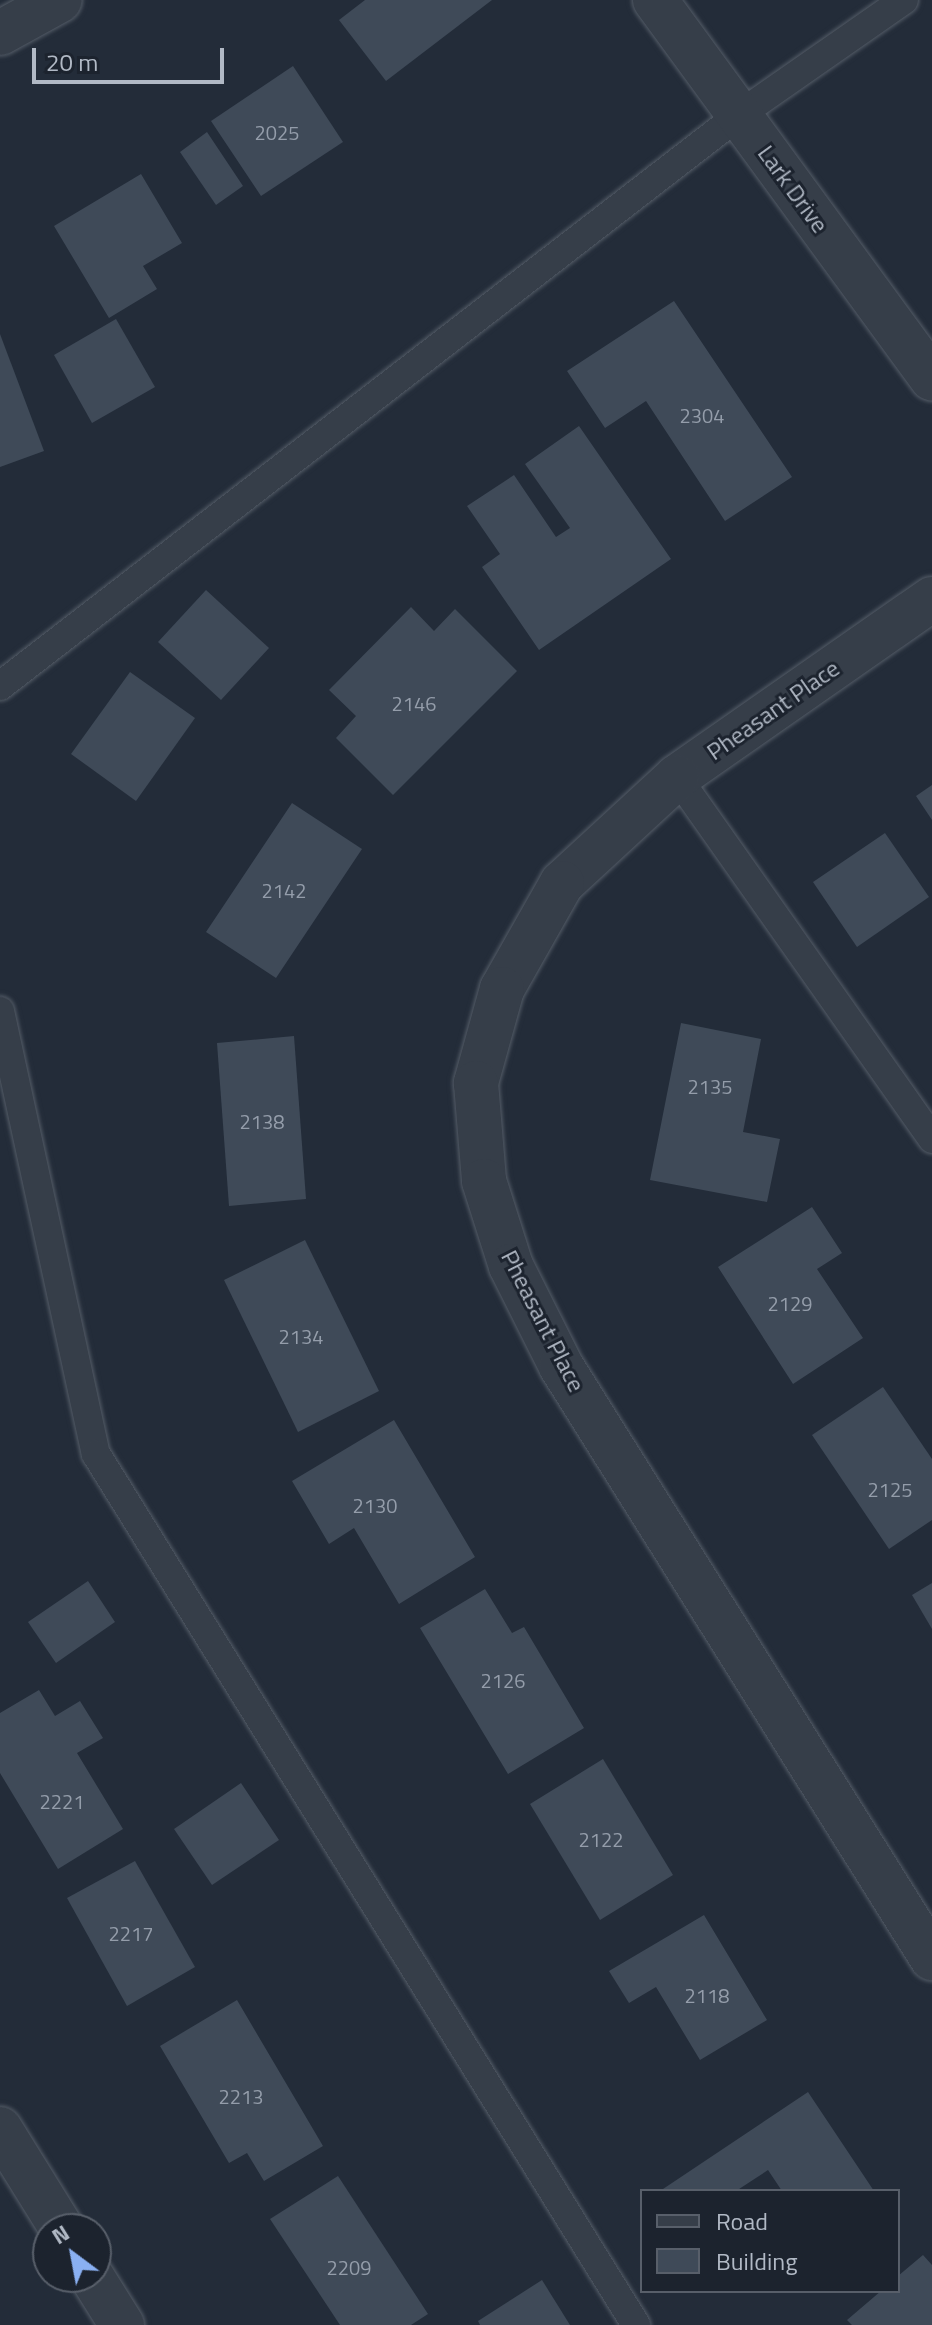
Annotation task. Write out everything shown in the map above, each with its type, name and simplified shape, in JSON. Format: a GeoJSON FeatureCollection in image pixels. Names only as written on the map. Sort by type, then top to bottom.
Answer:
{"type":"FeatureCollection","features":[{"type":"Feature","properties":{"kind":"street"},"geometry":{"type":"LineString","coordinates":[[0,33],[60,0]]}},
{"type":"Feature","properties":{"kind":"street","name":"Lark Drive"},"geometry":{"type":"LineString","coordinates":[[655,0],[932,378]]}},
{"type":"Feature","properties":{"kind":"street","name":"Pheasant Place"},"geometry":{"type":"LineString","coordinates":[[932,599],[677,777],[562,883],[502,989],[476,1083],[484,1181],[511,1266],[561,1366],[932,1958]]}},
{"type":"Feature","properties":{"kind":"street"},"geometry":{"type":"LineString","coordinates":[[0,2129],[52,2213]]}},
{"type":"Feature","properties":{"kind":"street"},"geometry":{"type":"LineString","coordinates":[[102,2293],[122,2325]]}},
{"type":"Feature","properties":{"kind":"lane"},"geometry":{"type":"LineString","coordinates":[[0,686],[739,115],[904,0]]}},
{"type":"Feature","properties":{"kind":"lane"},"geometry":{"type":"LineString","coordinates":[[677,777],[932,1139]]}},
{"type":"Feature","properties":{"kind":"lane"},"geometry":{"type":"LineString","coordinates":[[0,1011],[96,1454],[636,2325]]}},
{"type":"Feature","properties":{"kind":"building"},"geometry":{"type":"Polygon","coordinates":[[[365,0],[492,0],[386,81],[339,20],[365,0]]]}},
{"type":"Feature","properties":{"kind":"building"},"geometry":{"type":"Polygon","coordinates":[[[293,66],[343,142],[261,196],[211,121],[293,66]]]}},
{"type":"Feature","properties":{"kind":"building"},"geometry":{"type":"Polygon","coordinates":[[[207,132],[243,186],[216,205],[180,152],[207,132]]]}},
{"type":"Feature","properties":{"kind":"building"},"geometry":{"type":"Polygon","coordinates":[[[141,174],[182,243],[143,266],[157,289],[109,318],[54,226],[141,174]]]}},
{"type":"Feature","properties":{"kind":"building"},"geometry":{"type":"Polygon","coordinates":[[[674,301],[792,477],[725,521],[646,401],[605,428],[567,371],[674,301]]]}},
{"type":"Feature","properties":{"kind":"building"},"geometry":{"type":"Polygon","coordinates":[[[116,319],[155,387],[92,423],[54,355],[116,319]]]}},
{"type":"Feature","properties":{"kind":"building"},"geometry":{"type":"Polygon","coordinates":[[[0,334],[44,451],[0,467],[0,334]]]}},
{"type":"Feature","properties":{"kind":"building"},"geometry":{"type":"Polygon","coordinates":[[[579,426],[671,559],[539,650],[482,567],[500,554],[467,506],[514,475],[556,537],[570,528],[525,464],[579,426]]]}},
{"type":"Feature","properties":{"kind":"building"},"geometry":{"type":"Polygon","coordinates":[[[206,590],[269,648],[221,700],[158,642],[206,590]]]}},
{"type":"Feature","properties":{"kind":"building"},"geometry":{"type":"Polygon","coordinates":[[[411,607],[434,631],[455,609],[517,671],[393,795],[336,738],[356,716],[329,690],[411,607]]]}},
{"type":"Feature","properties":{"kind":"building"},"geometry":{"type":"Polygon","coordinates":[[[130,672],[195,718],[136,801],[71,754],[130,672]]]}},
{"type":"Feature","properties":{"kind":"building"},"geometry":{"type":"Polygon","coordinates":[[[932,785],[932,820],[916,796],[932,785]]]}},
{"type":"Feature","properties":{"kind":"building"},"geometry":{"type":"Polygon","coordinates":[[[292,803],[362,849],[276,978],[206,932],[292,803]]]}},
{"type":"Feature","properties":{"kind":"building"},"geometry":{"type":"Polygon","coordinates":[[[885,833],[929,897],[857,947],[813,882],[885,833]]]}},
{"type":"Feature","properties":{"kind":"building"},"geometry":{"type":"Polygon","coordinates":[[[681,1023],[761,1039],[743,1132],[780,1139],[767,1202],[650,1180],[681,1023]]]}},
{"type":"Feature","properties":{"kind":"building"},"geometry":{"type":"Polygon","coordinates":[[[294,1036],[306,1199],[229,1206],[217,1043],[294,1036]]]}},
{"type":"Feature","properties":{"kind":"building"},"geometry":{"type":"Polygon","coordinates":[[[812,1207],[842,1253],[817,1269],[863,1338],[793,1384],[718,1267],[812,1207]]]}},
{"type":"Feature","properties":{"kind":"building"},"geometry":{"type":"Polygon","coordinates":[[[305,1240],[379,1391],[298,1432],[224,1280],[305,1240]]]}},
{"type":"Feature","properties":{"kind":"building"},"geometry":{"type":"Polygon","coordinates":[[[883,1387],[932,1459],[932,1520],[889,1549],[812,1435],[883,1387]]]}},
{"type":"Feature","properties":{"kind":"building"},"geometry":{"type":"Polygon","coordinates":[[[394,1420],[475,1557],[399,1604],[354,1528],[329,1544],[292,1481],[394,1420]]]}},
{"type":"Feature","properties":{"kind":"building"},"geometry":{"type":"Polygon","coordinates":[[[88,1581],[115,1622],[56,1663],[28,1622],[88,1581]]]}},
{"type":"Feature","properties":{"kind":"building"},"geometry":{"type":"Polygon","coordinates":[[[932,1583],[932,1629],[912,1595],[932,1583]]]}},
{"type":"Feature","properties":{"kind":"building"},"geometry":{"type":"Polygon","coordinates":[[[485,1589],[512,1633],[524,1627],[584,1728],[508,1774],[420,1628],[485,1589]]]}},
{"type":"Feature","properties":{"kind":"building"},"geometry":{"type":"Polygon","coordinates":[[[39,1690],[55,1716],[80,1701],[103,1738],[77,1753],[123,1829],[58,1869],[0,1773],[0,1713],[39,1690]]]}},
{"type":"Feature","properties":{"kind":"building"},"geometry":{"type":"Polygon","coordinates":[[[603,1759],[673,1875],[600,1920],[530,1804],[603,1759]]]}},
{"type":"Feature","properties":{"kind":"building"},"geometry":{"type":"Polygon","coordinates":[[[241,1783],[279,1840],[212,1885],[174,1829],[241,1783]]]}},
{"type":"Feature","properties":{"kind":"building"},"geometry":{"type":"Polygon","coordinates":[[[135,1861],[195,1967],[127,2006],[67,1898],[135,1861]]]}},
{"type":"Feature","properties":{"kind":"building"},"geometry":{"type":"Polygon","coordinates":[[[704,1915],[767,2020],[700,2060],[656,1987],[629,2003],[609,1971],[704,1915]]]}},
{"type":"Feature","properties":{"kind":"building"},"geometry":{"type":"Polygon","coordinates":[[[237,2000],[323,2146],[264,2181],[247,2153],[229,2163],[160,2046],[237,2000]]]}},
{"type":"Feature","properties":{"kind":"building"},"geometry":{"type":"Polygon","coordinates":[[[808,2092],[873,2189],[781,2189],[768,2170],[739,2189],[663,2189],[808,2092]]]}},
{"type":"Feature","properties":{"kind":"building"},"geometry":{"type":"Polygon","coordinates":[[[338,2176],[428,2314],[411,2325],[340,2325],[270,2219],[338,2176]]]}},
{"type":"Feature","properties":{"kind":"building"},"geometry":{"type":"Polygon","coordinates":[[[923,2255],[932,2265],[932,2325],[852,2325],[847,2320],[879,2293],[900,2293],[900,2274],[923,2255]]]}},
{"type":"Feature","properties":{"kind":"building"},"geometry":{"type":"Polygon","coordinates":[[[542,2280],[570,2325],[480,2325],[478,2321],[542,2280]]]}}]}
